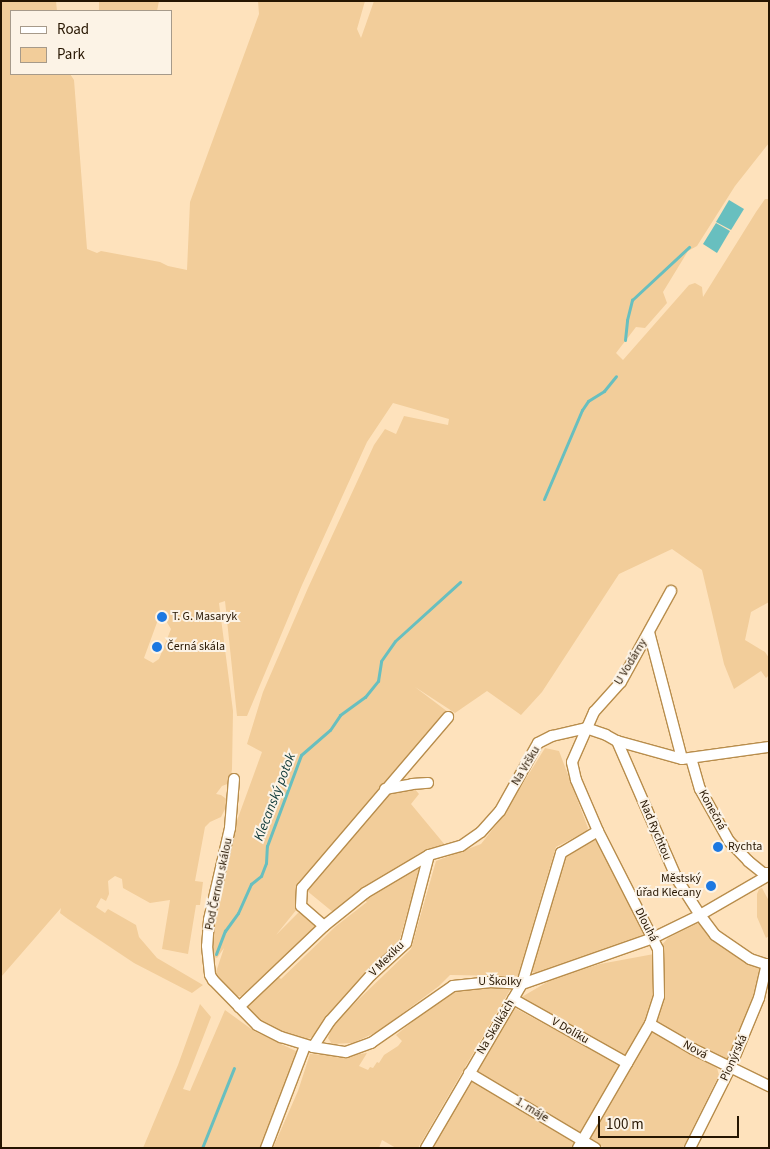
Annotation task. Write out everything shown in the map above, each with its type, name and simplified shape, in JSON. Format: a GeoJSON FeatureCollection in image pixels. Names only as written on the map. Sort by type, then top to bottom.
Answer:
{"type":"FeatureCollection","features":[{"type":"Feature","properties":{"kind":"street","name":"U Vodárny"},"geometry":{"type":"LineString","coordinates":[[586,728],[594,712],[621,682],[671,591]]}},
{"type":"Feature","properties":{"kind":"street","name":"Konečná"},"geometry":{"type":"LineString","coordinates":[[649,632],[686,758],[700,789],[729,841],[748,861],[763,873],[769,874]]}},
{"type":"Feature","properties":{"kind":"street"},"geometry":{"type":"LineString","coordinates":[[324,926],[301,906],[302,888],[448,717]]}},
{"type":"Feature","properties":{"kind":"street"},"geometry":{"type":"LineString","coordinates":[[586,728],[606,735],[617,742],[686,758],[769,747]]}},
{"type":"Feature","properties":{"kind":"street","name":"Dlouhá"},"geometry":{"type":"LineString","coordinates":[[580,1144],[650,1024],[658,996],[658,949],[598,831],[576,780],[572,762],[586,728]]}},
{"type":"Feature","properties":{"kind":"street","name":"Na Vršku"},"geometry":{"type":"LineString","coordinates":[[239,1007],[324,926],[365,892],[429,855],[461,846],[481,832],[500,811],[538,743],[560,733],[586,728]]}},
{"type":"Feature","properties":{"kind":"street","name":"Nad Rychtou"},"geometry":{"type":"LineString","coordinates":[[617,742],[677,880],[700,915]]}},
{"type":"Feature","properties":{"kind":"street","name":"Pod Černou skálou"},"geometry":{"type":"LineString","coordinates":[[234,779],[230,828],[214,894],[207,946],[207,963],[213,980],[239,1007]]}},
{"type":"Feature","properties":{"kind":"street"},"geometry":{"type":"LineString","coordinates":[[385,789],[412,784],[428,784]]}},
{"type":"Feature","properties":{"kind":"street","name":"Na Skalkách"},"geometry":{"type":"LineString","coordinates":[[426,1148],[522,984],[561,854],[598,831]]}},
{"type":"Feature","properties":{"kind":"street","name":"V Mexiku"},"geometry":{"type":"LineString","coordinates":[[266,1148],[309,1047],[371,975],[406,943],[429,855]]}},
{"type":"Feature","properties":{"kind":"street","name":"U Školky"},"geometry":{"type":"LineString","coordinates":[[239,1007],[257,1025],[309,1047],[346,1052],[371,1043],[453,986],[489,982],[522,984],[653,938],[700,915],[769,874]]}},
{"type":"Feature","properties":{"kind":"street","name":"Pionýrská"},"geometry":{"type":"LineString","coordinates":[[690,1148],[730,1068],[759,998],[768,964],[750,958],[715,935],[700,915]]}},
{"type":"Feature","properties":{"kind":"street","name":"V Dolíku"},"geometry":{"type":"LineString","coordinates":[[513,999],[627,1064]]}},
{"type":"Feature","properties":{"kind":"street","name":"Nová"},"geometry":{"type":"LineString","coordinates":[[650,1024],[730,1068],[769,1086]]}},
{"type":"Feature","properties":{"kind":"street","name":"1. máje"},"geometry":{"type":"LineString","coordinates":[[469,1073],[580,1144],[595,1148]]}},
{"type":"Feature","properties":{"kind":"green space"},"geometry":{"type":"Polygon","coordinates":[[[1,1],[56,1],[57,10],[10,10],[10,75],[71,75],[74,80],[87,249],[97,253],[101,251],[160,262],[168,266],[187,270],[190,202],[259,14],[258,1],[365,1],[357,29],[361,38],[374,1],[769,1],[769,143],[735,186],[697,246],[688,251],[663,292],[667,303],[645,328],[636,327],[616,353],[623,360],[689,285],[695,283],[702,287],[703,297],[756,212],[765,199],[769,199],[769,602],[751,612],[745,640],[765,652],[769,658],[769,675],[766,678],[761,671],[734,689],[724,664],[702,570],[672,549],[619,574],[542,692],[521,715],[487,691],[455,713],[415,687],[448,712],[296,892],[297,909],[276,935],[299,912],[315,922],[317,926],[241,996],[234,996],[215,975],[224,948],[217,958],[212,956],[213,928],[235,826],[262,752],[247,744],[263,692],[308,588],[374,445],[385,429],[396,434],[404,416],[448,425],[449,419],[393,403],[367,442],[302,585],[247,716],[237,716],[225,601],[219,603],[233,711],[232,769],[230,783],[222,786],[216,794],[229,801],[221,817],[210,822],[205,827],[195,881],[203,882],[200,905],[196,905],[188,954],[162,949],[170,900],[150,903],[123,888],[122,879],[115,876],[108,881],[109,894],[106,901],[101,898],[96,907],[105,913],[108,909],[136,925],[139,937],[157,958],[203,985],[192,993],[134,963],[60,913],[61,908],[1,977],[1,1]],[[159,617],[144,658],[153,663],[159,659],[171,629],[165,619],[159,617]]]}},
{"type":"Feature","properties":{"kind":"green space"},"geometry":{"type":"Polygon","coordinates":[[[99,1],[159,1],[157,10],[99,10],[99,1]]]}},
{"type":"Feature","properties":{"kind":"green space"},"geometry":{"type":"Polygon","coordinates":[[[545,748],[559,751],[588,828],[587,831],[556,847],[518,976],[450,975],[439,986],[379,1031],[353,1043],[332,1044],[328,1038],[333,1024],[411,949],[436,861],[481,844],[500,820],[545,748]]]}},
{"type":"Feature","properties":{"kind":"green space"},"geometry":{"type":"Polygon","coordinates":[[[414,788],[419,794],[411,804],[445,845],[418,854],[334,913],[306,890],[385,793],[414,788]]]}},
{"type":"Feature","properties":{"kind":"green space"},"geometry":{"type":"Polygon","coordinates":[[[596,838],[646,935],[539,974],[529,971],[563,857],[596,838]]]}},
{"type":"Feature","properties":{"kind":"green space"},"geometry":{"type":"Polygon","coordinates":[[[422,862],[399,942],[348,992],[314,1036],[304,1041],[259,1022],[249,1013],[248,1005],[277,976],[281,979],[336,926],[367,902],[363,899],[422,862]]]}},
{"type":"Feature","properties":{"kind":"green space"},"geometry":{"type":"Polygon","coordinates":[[[762,888],[769,901],[769,936],[766,938],[757,917],[757,894],[759,889],[762,888]]]}},
{"type":"Feature","properties":{"kind":"green space"},"geometry":{"type":"Polygon","coordinates":[[[700,922],[712,940],[760,966],[753,1001],[725,1063],[655,1022],[662,998],[664,978],[660,947],[668,938],[700,922]]]}},
{"type":"Feature","properties":{"kind":"green space"},"geometry":{"type":"Polygon","coordinates":[[[654,954],[654,996],[647,1018],[625,1057],[520,998],[554,978],[600,964],[654,954]]]}},
{"type":"Feature","properties":{"kind":"green space"},"geometry":{"type":"Polygon","coordinates":[[[505,987],[510,990],[418,1148],[396,1148],[382,1140],[379,1148],[273,1148],[298,1091],[310,1054],[345,1056],[367,1053],[359,1066],[368,1070],[370,1067],[373,1068],[377,1062],[379,1063],[384,1055],[402,1041],[396,1035],[450,991],[505,987]]]}},
{"type":"Feature","properties":{"kind":"green space"},"geometry":{"type":"Polygon","coordinates":[[[200,1004],[211,1017],[183,1089],[190,1091],[225,1010],[254,1031],[300,1053],[261,1148],[143,1148],[178,1065],[200,1004]]]}},
{"type":"Feature","properties":{"kind":"green space"},"geometry":{"type":"Polygon","coordinates":[[[513,1007],[620,1065],[581,1133],[476,1072],[513,1007]]]}},
{"type":"Feature","properties":{"kind":"green space"},"geometry":{"type":"Polygon","coordinates":[[[651,1030],[717,1068],[719,1075],[683,1148],[605,1148],[588,1138],[651,1030]]]}},
{"type":"Feature","properties":{"kind":"green space"},"geometry":{"type":"Polygon","coordinates":[[[471,1079],[577,1142],[573,1148],[431,1148],[471,1079]]]}},
{"type":"Feature","properties":{"kind":"water"},"geometry":{"type":"Polygon","coordinates":[[[729,200],[744,209],[731,230],[716,222],[729,200]]]}},
{"type":"Feature","properties":{"kind":"water"},"geometry":{"type":"Polygon","coordinates":[[[716,223],[730,231],[717,253],[703,244],[716,223]]]}},
{"type":"Feature","properties":{"kind":"waterway","name":"Klecanský potok"},"geometry":{"type":"LineString","coordinates":[[625,340],[632,300],[689,247]]}},
{"type":"Feature","properties":{"kind":"waterway","name":"Klecanský potok"},"geometry":{"type":"LineString","coordinates":[[544,499],[582,410],[588,401],[604,391],[616,376]]}},
{"type":"Feature","properties":{"kind":"waterway","name":"Klecanský potok"},"geometry":{"type":"LineString","coordinates":[[216,954],[225,931],[238,913],[251,884],[261,876],[266,863],[267,846],[301,755],[330,730],[340,715],[365,697],[378,681],[381,661],[395,641],[460,582]]}},
{"type":"Feature","properties":{"kind":"waterway","name":"Klecanský potok"},"geometry":{"type":"LineString","coordinates":[[202,1148],[234,1068]]}},
{"type":"Feature","properties":{"kind":"place","name":"T. G. Masaryk"},"geometry":{"type":"Point","coordinates":[162,617]}},
{"type":"Feature","properties":{"kind":"place","name":"Černá skála"},"geometry":{"type":"Point","coordinates":[157,647]}},
{"type":"Feature","properties":{"kind":"place","name":"Rychta"},"geometry":{"type":"Point","coordinates":[718,847]}},
{"type":"Feature","properties":{"kind":"place","name":"Městský úřad Klecany"},"geometry":{"type":"Point","coordinates":[711,886]}}]}
